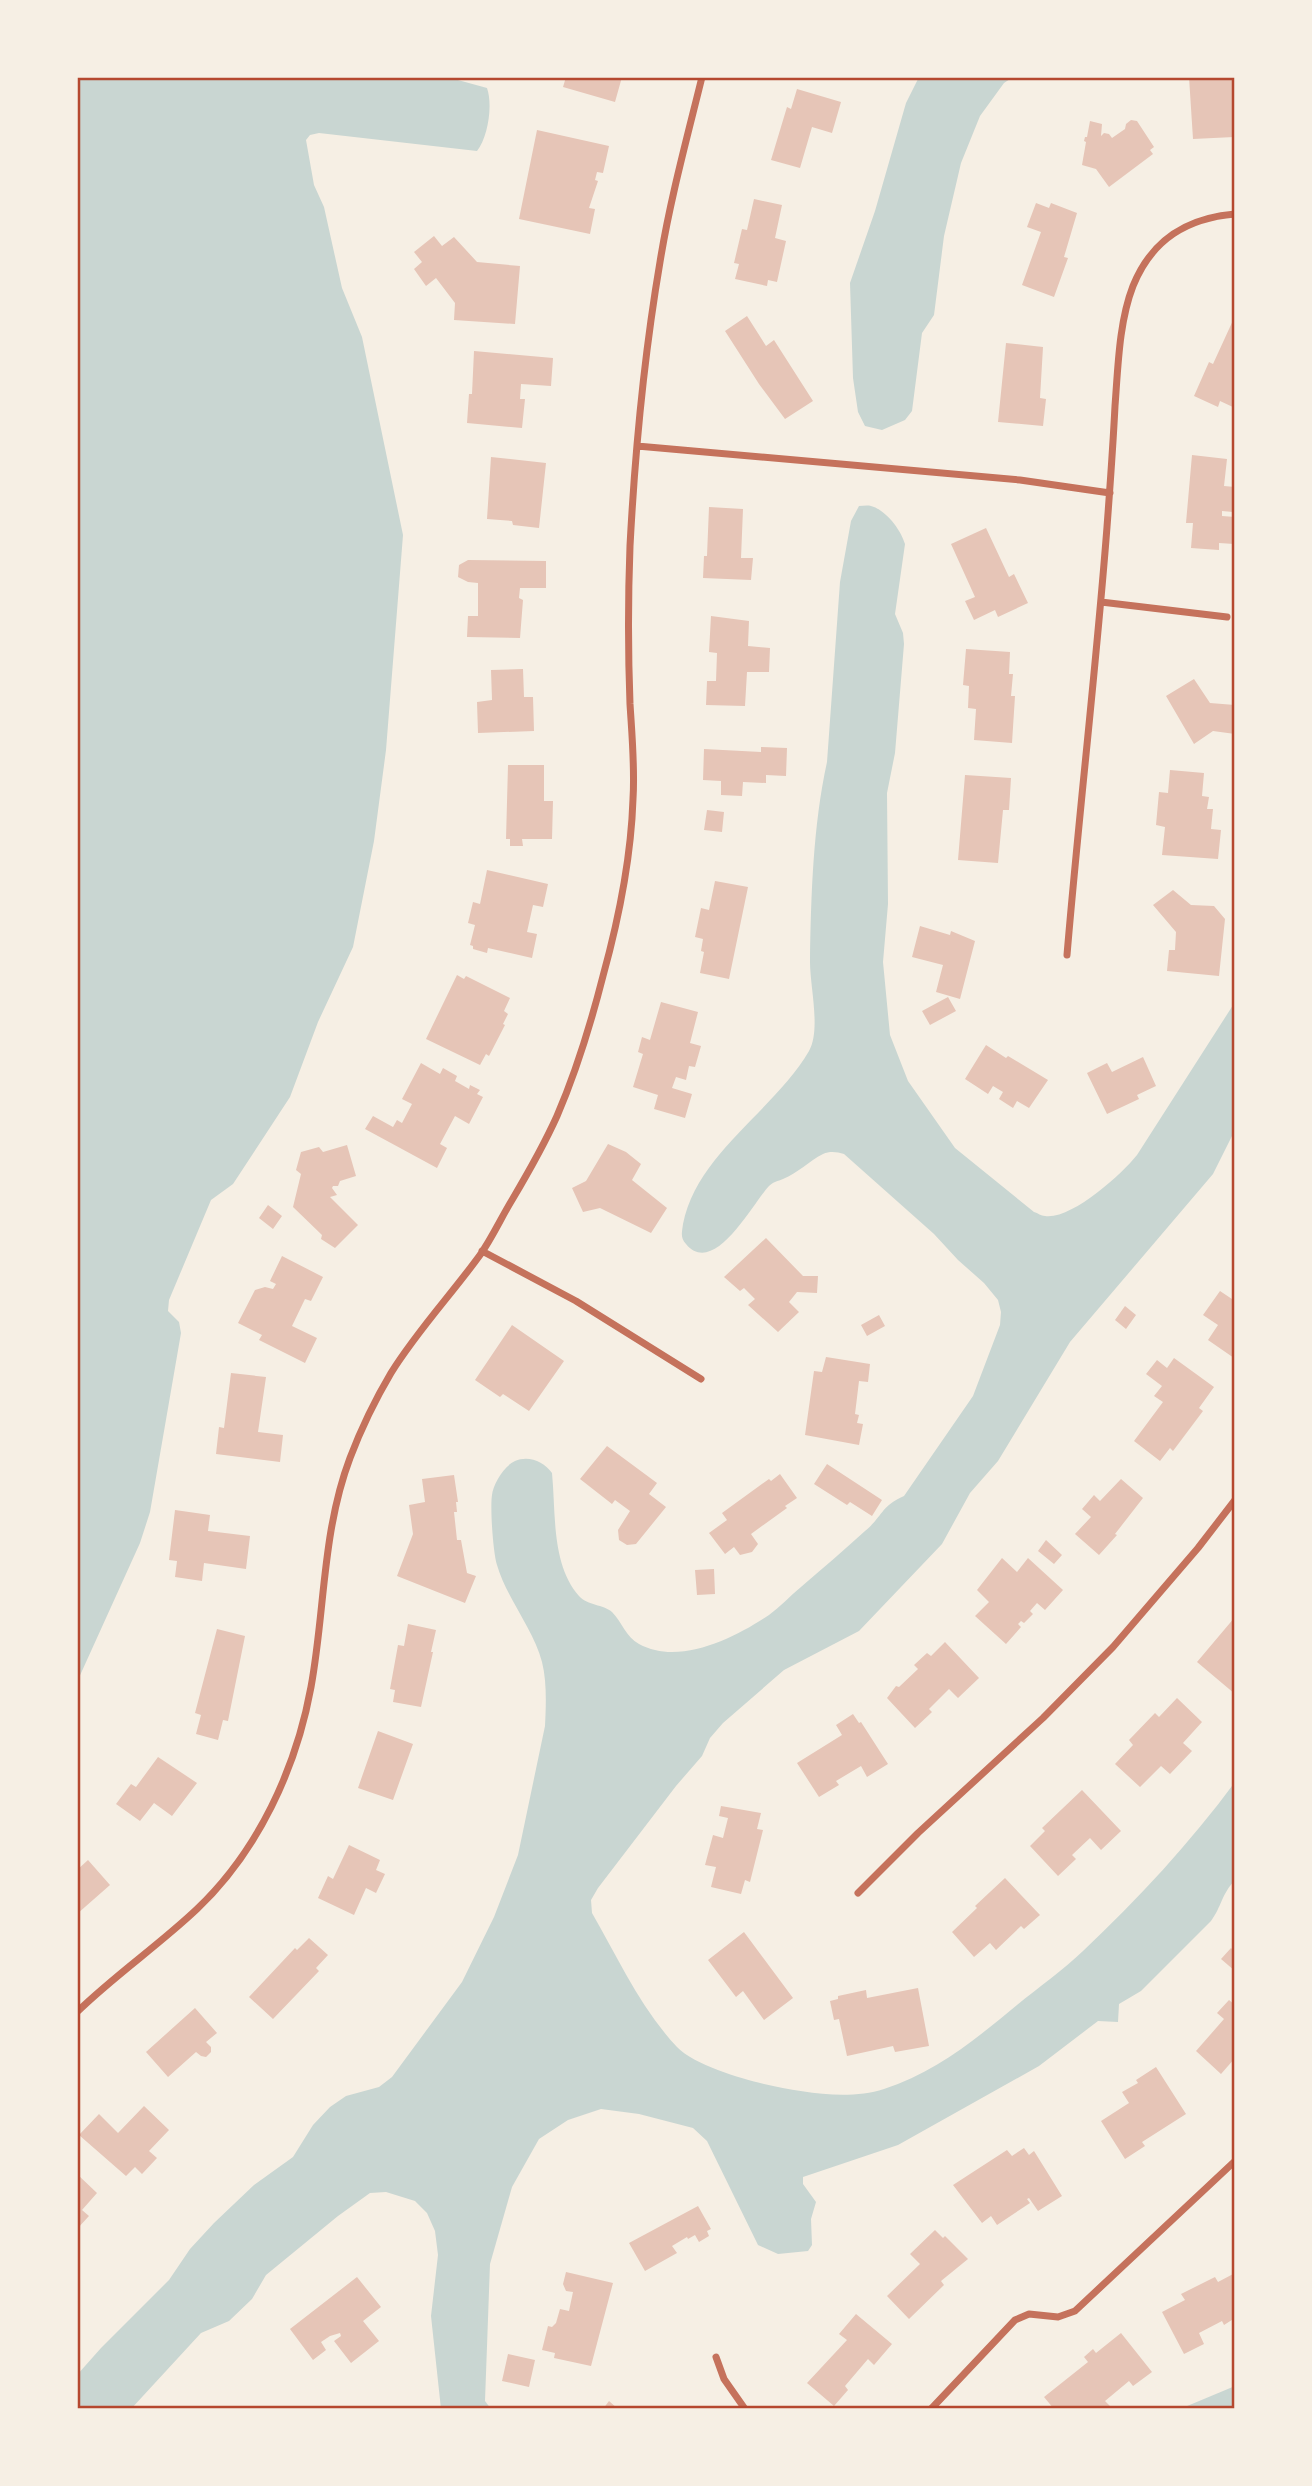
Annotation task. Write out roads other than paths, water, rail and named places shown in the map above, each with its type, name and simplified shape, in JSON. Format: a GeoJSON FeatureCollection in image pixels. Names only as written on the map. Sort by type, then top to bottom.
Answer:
{"type":"FeatureCollection","features":[{"type":"Feature","properties":{"kind":"street"},"geometry":{"type":"LineString","coordinates":[[77,2012],[213,1893],[241,1858],[269,1812],[289,1768],[312,1684],[322,1586],[334,1507],[349,1460],[369,1414],[393,1370],[482,1251],[534,1163],[557,1115],[602,981],[629,859],[634,794],[629,656],[630,551],[637,446],[659,265],[702,77]]}},
{"type":"Feature","properties":{"kind":"street"},"geometry":{"type":"LineString","coordinates":[[1067,955],[1101,602],[1118,364],[1124,323],[1133,287],[1144,264],[1157,247],[1172,233],[1192,222],[1215,215],[1235,214]]}},
{"type":"Feature","properties":{"kind":"street"},"geometry":{"type":"LineString","coordinates":[[637,446],[1020,481],[1110,493]]}},
{"type":"Feature","properties":{"kind":"street"},"geometry":{"type":"LineString","coordinates":[[1101,602],[1227,617]]}},
{"type":"Feature","properties":{"kind":"street"},"geometry":{"type":"LineString","coordinates":[[482,1251],[576,1301],[701,1379]]}},
{"type":"Feature","properties":{"kind":"street"},"geometry":{"type":"LineString","coordinates":[[858,1893],[918,1833],[1043,1718],[1113,1647],[1198,1548],[1235,1500]]}},
{"type":"Feature","properties":{"kind":"street"},"geometry":{"type":"LineString","coordinates":[[930,2409],[1015,2320],[1029,2314],[1058,2317],[1075,2311],[1235,2161]]}},
{"type":"Feature","properties":{"kind":"street"},"geometry":{"type":"LineString","coordinates":[[716,2357],[724,2379],[745,2409]]}}]}
